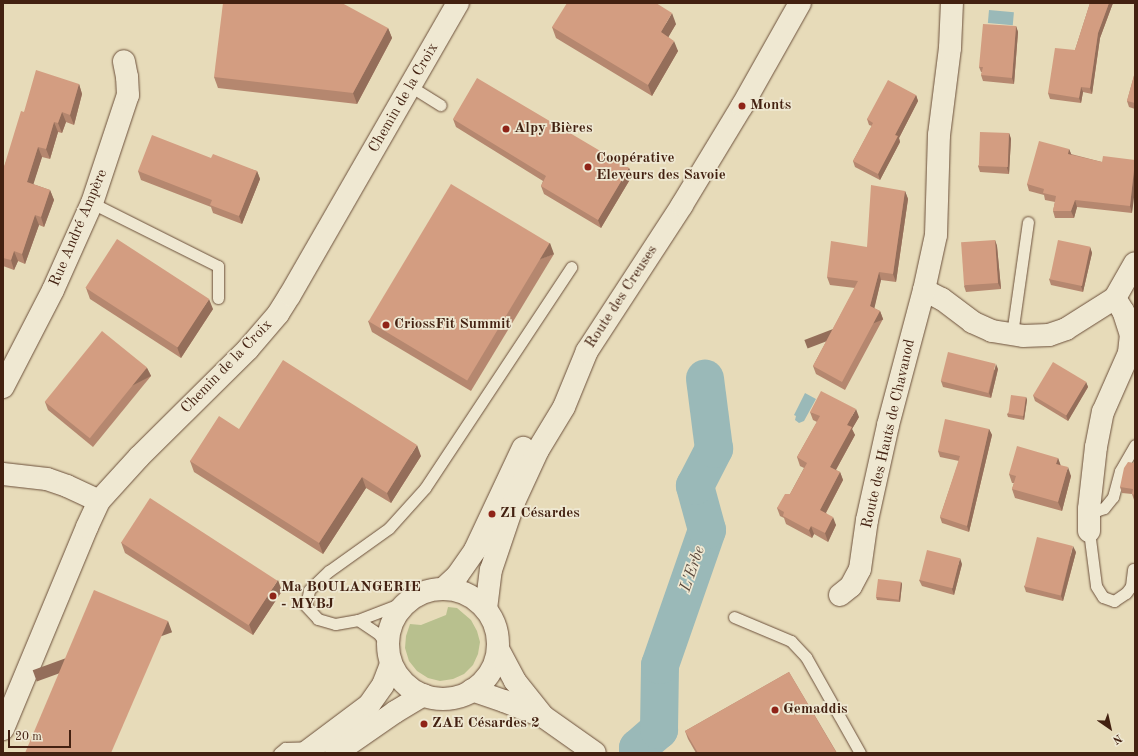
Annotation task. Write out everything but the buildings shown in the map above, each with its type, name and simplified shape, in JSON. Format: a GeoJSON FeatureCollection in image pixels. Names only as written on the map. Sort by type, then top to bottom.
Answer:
{"type":"FeatureCollection","features":[{"type":"Feature","properties":{"kind":"street","name":"Chemin de la Croix"},"geometry":{"type":"LineString","coordinates":[[3,729],[99,501],[135,462],[248,349],[278,314],[294,289],[458,3]]}},
{"type":"Feature","properties":{"kind":"street","name":"Route des Creuses"},"geometry":{"type":"LineString","coordinates":[[486,609],[491,570],[514,502],[538,450],[564,407],[587,351],[682,205],[742,106],[800,3]]}},
{"type":"Feature","properties":{"kind":"street","name":"Route des Hauts de Chavanod"},"geometry":{"type":"LineString","coordinates":[[840,595],[851,586],[860,569],[867,520],[888,426],[924,290],[936,234],[939,136],[950,48],[952,3]]}},
{"type":"Feature","properties":{"kind":"street","name":"Rue André Ampère"},"geometry":{"type":"LineString","coordinates":[[3,386],[53,290],[92,203],[128,95],[124,61]]}},
{"type":"Feature","properties":{"kind":"street"},"geometry":{"type":"LineString","coordinates":[[924,290],[942,299],[972,322],[992,331],[1023,336],[1049,335],[1066,329],[1115,298],[1135,263]]}},
{"type":"Feature","properties":{"kind":"street"},"geometry":{"type":"LineString","coordinates":[[1089,531],[1089,509],[1096,447],[1103,412],[1129,353],[1130,335],[1123,311],[1115,298]]}},
{"type":"Feature","properties":{"kind":"street"},"geometry":{"type":"LineString","coordinates":[[444,588],[457,576],[475,550],[524,446],[551,399],[587,351]]}},
{"type":"Feature","properties":{"kind":"street"},"geometry":{"type":"LineString","coordinates":[[3,474],[47,479],[67,486],[99,501]]}},
{"type":"Feature","properties":{"kind":"street"},"geometry":{"type":"LineString","coordinates":[[308,750],[369,705],[383,685],[389,655],[389,630],[395,615],[405,602],[424,592],[444,588],[468,594],[486,609],[494,621],[498,635],[498,649],[490,673],[472,690],[461,696],[436,698],[423,695],[410,688],[399,678],[389,655]]}},
{"type":"Feature","properties":{"kind":"street"},"geometry":{"type":"LineString","coordinates":[[498,649],[515,681],[544,717]]}},
{"type":"Feature","properties":{"kind":"street"},"geometry":{"type":"LineString","coordinates":[[472,690],[544,717],[594,753]]}},
{"type":"Feature","properties":{"kind":"street"},"geometry":{"type":"LineString","coordinates":[[336,753],[394,712],[423,695]]}},
{"type":"Feature","properties":{"kind":"lane"},"geometry":{"type":"LineString","coordinates":[[410,86],[442,105]]}},
{"type":"Feature","properties":{"kind":"lane"},"geometry":{"type":"LineString","coordinates":[[92,203],[218,266],[218,298]]}},
{"type":"Feature","properties":{"kind":"lane"},"geometry":{"type":"LineString","coordinates":[[1012,334],[1028,222]]}},
{"type":"Feature","properties":{"kind":"lane"},"geometry":{"type":"LineString","coordinates":[[405,602],[358,620],[335,624],[318,619],[306,606],[309,590],[329,571],[389,528],[425,488],[571,267]]}},
{"type":"Feature","properties":{"kind":"lane"},"geometry":{"type":"LineString","coordinates":[[1089,509],[1098,510],[1104,508],[1113,497],[1120,471],[1135,445]]}},
{"type":"Feature","properties":{"kind":"lane"},"geometry":{"type":"LineString","coordinates":[[1089,531],[1096,586],[1104,597],[1114,601],[1126,593],[1130,586],[1133,569]]}},
{"type":"Feature","properties":{"kind":"lane"},"geometry":{"type":"LineString","coordinates":[[734,618],[791,641],[806,657],[860,753]]}},
{"type":"Feature","properties":{"kind":"lane"},"geometry":{"type":"LineString","coordinates":[[358,620],[379,634],[389,655]]}},
{"type":"Feature","properties":{"kind":"lane"},"geometry":{"type":"LineString","coordinates":[[280,753],[285,748],[308,750]]}},
{"type":"Feature","properties":{"kind":"green space"},"geometry":{"type":"Polygon","coordinates":[[[448,607],[457,608],[471,620],[477,631],[480,642],[478,654],[473,665],[464,674],[453,679],[440,681],[428,678],[417,671],[409,661],[405,648],[406,636],[410,624],[421,625],[446,615],[448,607]]]}},
{"type":"Feature","properties":{"kind":"water"},"geometry":{"type":"Polygon","coordinates":[[[989,10],[1014,12],[1013,25],[988,23],[989,10]]]}},
{"type":"Feature","properties":{"kind":"water"},"geometry":{"type":"Polygon","coordinates":[[[805,393],[816,399],[804,421],[799,423],[795,420],[796,416],[794,415],[805,393]]]}},
{"type":"Feature","properties":{"kind":"waterway","name":"L'Erbe"},"geometry":{"type":"LineString","coordinates":[[638,753],[638,748],[659,730],[660,665],[707,530],[695,486],[714,449],[705,379]]}},
{"type":"Feature","properties":{"kind":"place","name":"Monts"},"geometry":{"type":"Point","coordinates":[742,106]}},
{"type":"Feature","properties":{"kind":"place","name":"Alpy Bières"},"geometry":{"type":"Point","coordinates":[506,129]}},
{"type":"Feature","properties":{"kind":"place","name":"Coopérative Eleveurs des Savoie"},"geometry":{"type":"Point","coordinates":[588,167]}},
{"type":"Feature","properties":{"kind":"place","name":"CriossFit Summit"},"geometry":{"type":"Point","coordinates":[386,325]}},
{"type":"Feature","properties":{"kind":"place","name":"ZI Césardes"},"geometry":{"type":"Point","coordinates":[492,514]}},
{"type":"Feature","properties":{"kind":"place","name":"Ma BOULANGERIE - MYBJ"},"geometry":{"type":"Point","coordinates":[273,596]}},
{"type":"Feature","properties":{"kind":"place","name":"Gemaddis"},"geometry":{"type":"Point","coordinates":[775,710]}},
{"type":"Feature","properties":{"kind":"place","name":"ZAE Césardes 2"},"geometry":{"type":"Point","coordinates":[424,724]}}]}
